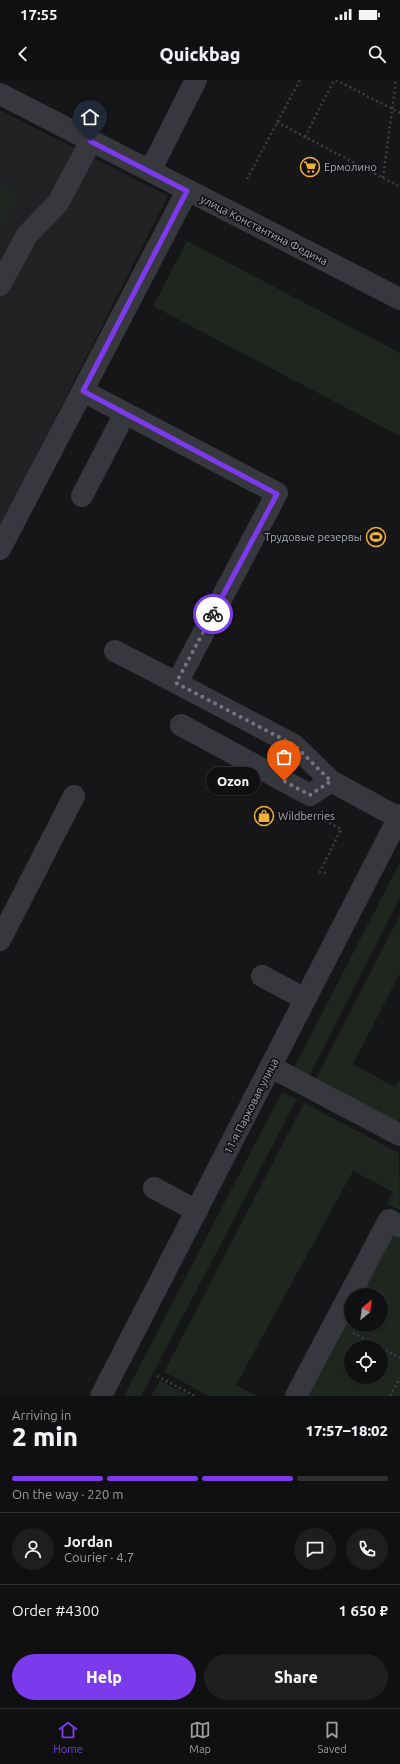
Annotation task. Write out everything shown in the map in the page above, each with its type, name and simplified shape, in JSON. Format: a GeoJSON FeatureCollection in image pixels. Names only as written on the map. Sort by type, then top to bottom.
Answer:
{"type":"FeatureCollection","features":[{"type":"Feature","properties":{"kind":"street"},"geometry":{"type":"LineString","coordinates":[[150,171],[196,80]]}},
{"type":"Feature","properties":{"kind":"street","name":"улица Константина Федина"},"geometry":{"type":"LineString","coordinates":[[0,94],[400,300]]}},
{"type":"Feature","properties":{"kind":"street"},"geometry":{"type":"LineString","coordinates":[[0,285],[27,235],[58,203],[90,141]]}},
{"type":"Feature","properties":{"kind":"street"},"geometry":{"type":"LineString","coordinates":[[0,549],[187,191]]}},
{"type":"Feature","properties":{"kind":"street"},"geometry":{"type":"LineString","coordinates":[[83,391],[277,494],[176,683]]}},
{"type":"Feature","properties":{"kind":"street"},"geometry":{"type":"LineString","coordinates":[[82,496],[125,413]]}},
{"type":"Feature","properties":{"kind":"street"},"geometry":{"type":"LineString","coordinates":[[115,651],[294,745],[331,781],[399,816]]}},
{"type":"Feature","properties":{"kind":"street"},"geometry":{"type":"LineString","coordinates":[[181,725],[310,795],[331,781]]}},
{"type":"Feature","properties":{"kind":"street"},"geometry":{"type":"LineString","coordinates":[[0,940],[74,796]]}},
{"type":"Feature","properties":{"kind":"street","name":"11-я Парковая улица"},"geometry":{"type":"LineString","coordinates":[[101,1396],[399,816]]}},
{"type":"Feature","properties":{"kind":"street"},"geometry":{"type":"LineString","coordinates":[[262,976],[305,1000]]}},
{"type":"Feature","properties":{"kind":"street"},"geometry":{"type":"LineString","coordinates":[[271,1067],[400,1135]]}},
{"type":"Feature","properties":{"kind":"street"},"geometry":{"type":"LineString","coordinates":[[154,1188],[197,1211]]}},
{"type":"Feature","properties":{"kind":"street"},"geometry":{"type":"LineString","coordinates":[[296,1396],[389,1220],[400,1226]]}},
{"type":"Feature","properties":{"kind":"path"},"geometry":{"type":"LineString","coordinates":[[247,179],[300,80]]}},
{"type":"Feature","properties":{"kind":"path"},"geometry":{"type":"LineString","coordinates":[[305,137],[335,80],[400,113]]}},
{"type":"Feature","properties":{"kind":"path"},"geometry":{"type":"LineString","coordinates":[[383,178],[396,80]]}},
{"type":"Feature","properties":{"kind":"path"},"geometry":{"type":"LineString","coordinates":[[277,122],[399,187],[400,181]]}},
{"type":"Feature","properties":{"kind":"path"},"geometry":{"type":"LineString","coordinates":[[310,795],[303,809],[341,829],[320,872],[326,874]]}},
{"type":"Feature","properties":{"kind":"path"},"geometry":{"type":"LineString","coordinates":[[334,1323],[367,1340]]}},
{"type":"Feature","properties":{"kind":"path"},"geometry":{"type":"LineString","coordinates":[[388,1351],[400,1358]]}},
{"type":"Feature","properties":{"kind":"path"},"geometry":{"type":"LineString","coordinates":[[157,1376],[195,1396]]}},
{"type":"Feature","properties":{"kind":"path"},"geometry":{"type":"LineString","coordinates":[[390,1396],[400,1378]]}},
{"type":"Feature","properties":{"kind":"shaded area"},"geometry":{"type":"Polygon","coordinates":[[[0,110],[168,196],[0,527],[0,110]]]}},
{"type":"Feature","properties":{"kind":"shaded area"},"geometry":{"type":"Polygon","coordinates":[[[0,185],[17,194],[0,227],[0,185]]]}},
{"type":"Feature","properties":{"kind":"shaded area"},"geometry":{"type":"Polygon","coordinates":[[[187,241],[400,353],[400,436],[153,306],[187,241]]]}},
{"type":"Feature","properties":{"kind":"shaded area"},"geometry":{"type":"Polygon","coordinates":[[[400,862],[400,898],[309,1076],[294,1068],[400,862]]]}},
{"type":"Feature","properties":{"kind":"shaded area"},"geometry":{"type":"Polygon","coordinates":[[[400,915],[400,973],[353,1064],[395,1087],[400,1078],[400,1120],[398,1124],[315,1080],[400,915]]]}},
{"type":"Feature","properties":{"kind":"shaded area"},"geometry":{"type":"Polygon","coordinates":[[[282,1092],[297,1099],[141,1396],[124,1396],[282,1092]]]}},
{"type":"Feature","properties":{"kind":"shaded area"},"geometry":{"type":"Polygon","coordinates":[[[304,1103],[399,1153],[400,1210],[387,1204],[393,1192],[353,1171],[236,1385],[257,1396],[209,1396],[164,1372],[304,1103]]]}},
{"type":"Feature","properties":{"kind":"shaded area"},"geometry":{"type":"Polygon","coordinates":[[[392,1227],[400,1231],[400,1396],[303,1396],[344,1319],[344,1332],[388,1332],[388,1288],[361,1288],[392,1227]]]}},
{"type":"Feature","properties":{"kind":"shaded area"},"geometry":{"type":"Polygon","coordinates":[[[160,1380],[189,1396],[151,1396],[160,1380]]]}},
{"type":"Feature","properties":{"kind":"way so far"},"geometry":{"type":"LineString","coordinates":[[213,614],[176,683],[294,745],[331,781],[310,795],[284,781]]}},
{"type":"Feature","properties":{"kind":"place","name":"Ермолино"},"geometry":{"type":"Point","coordinates":[310,167]}},
{"type":"Feature","properties":{"kind":"place","name":"Трудовые резервы"},"geometry":{"type":"Point","coordinates":[376,537]}},
{"type":"Feature","properties":{"kind":"place","name":"Ozon"},"geometry":{"type":"Point","coordinates":[284,781]}},
{"type":"Feature","properties":{"kind":"place","name":"Wildberries"},"geometry":{"type":"Point","coordinates":[264,816]}},
{"type":"Feature","properties":{"kind":"route"},"geometry":{"type":"LineString","coordinates":[[90,141],[187,191],[83,391],[277,494],[213,614]]}}]}
